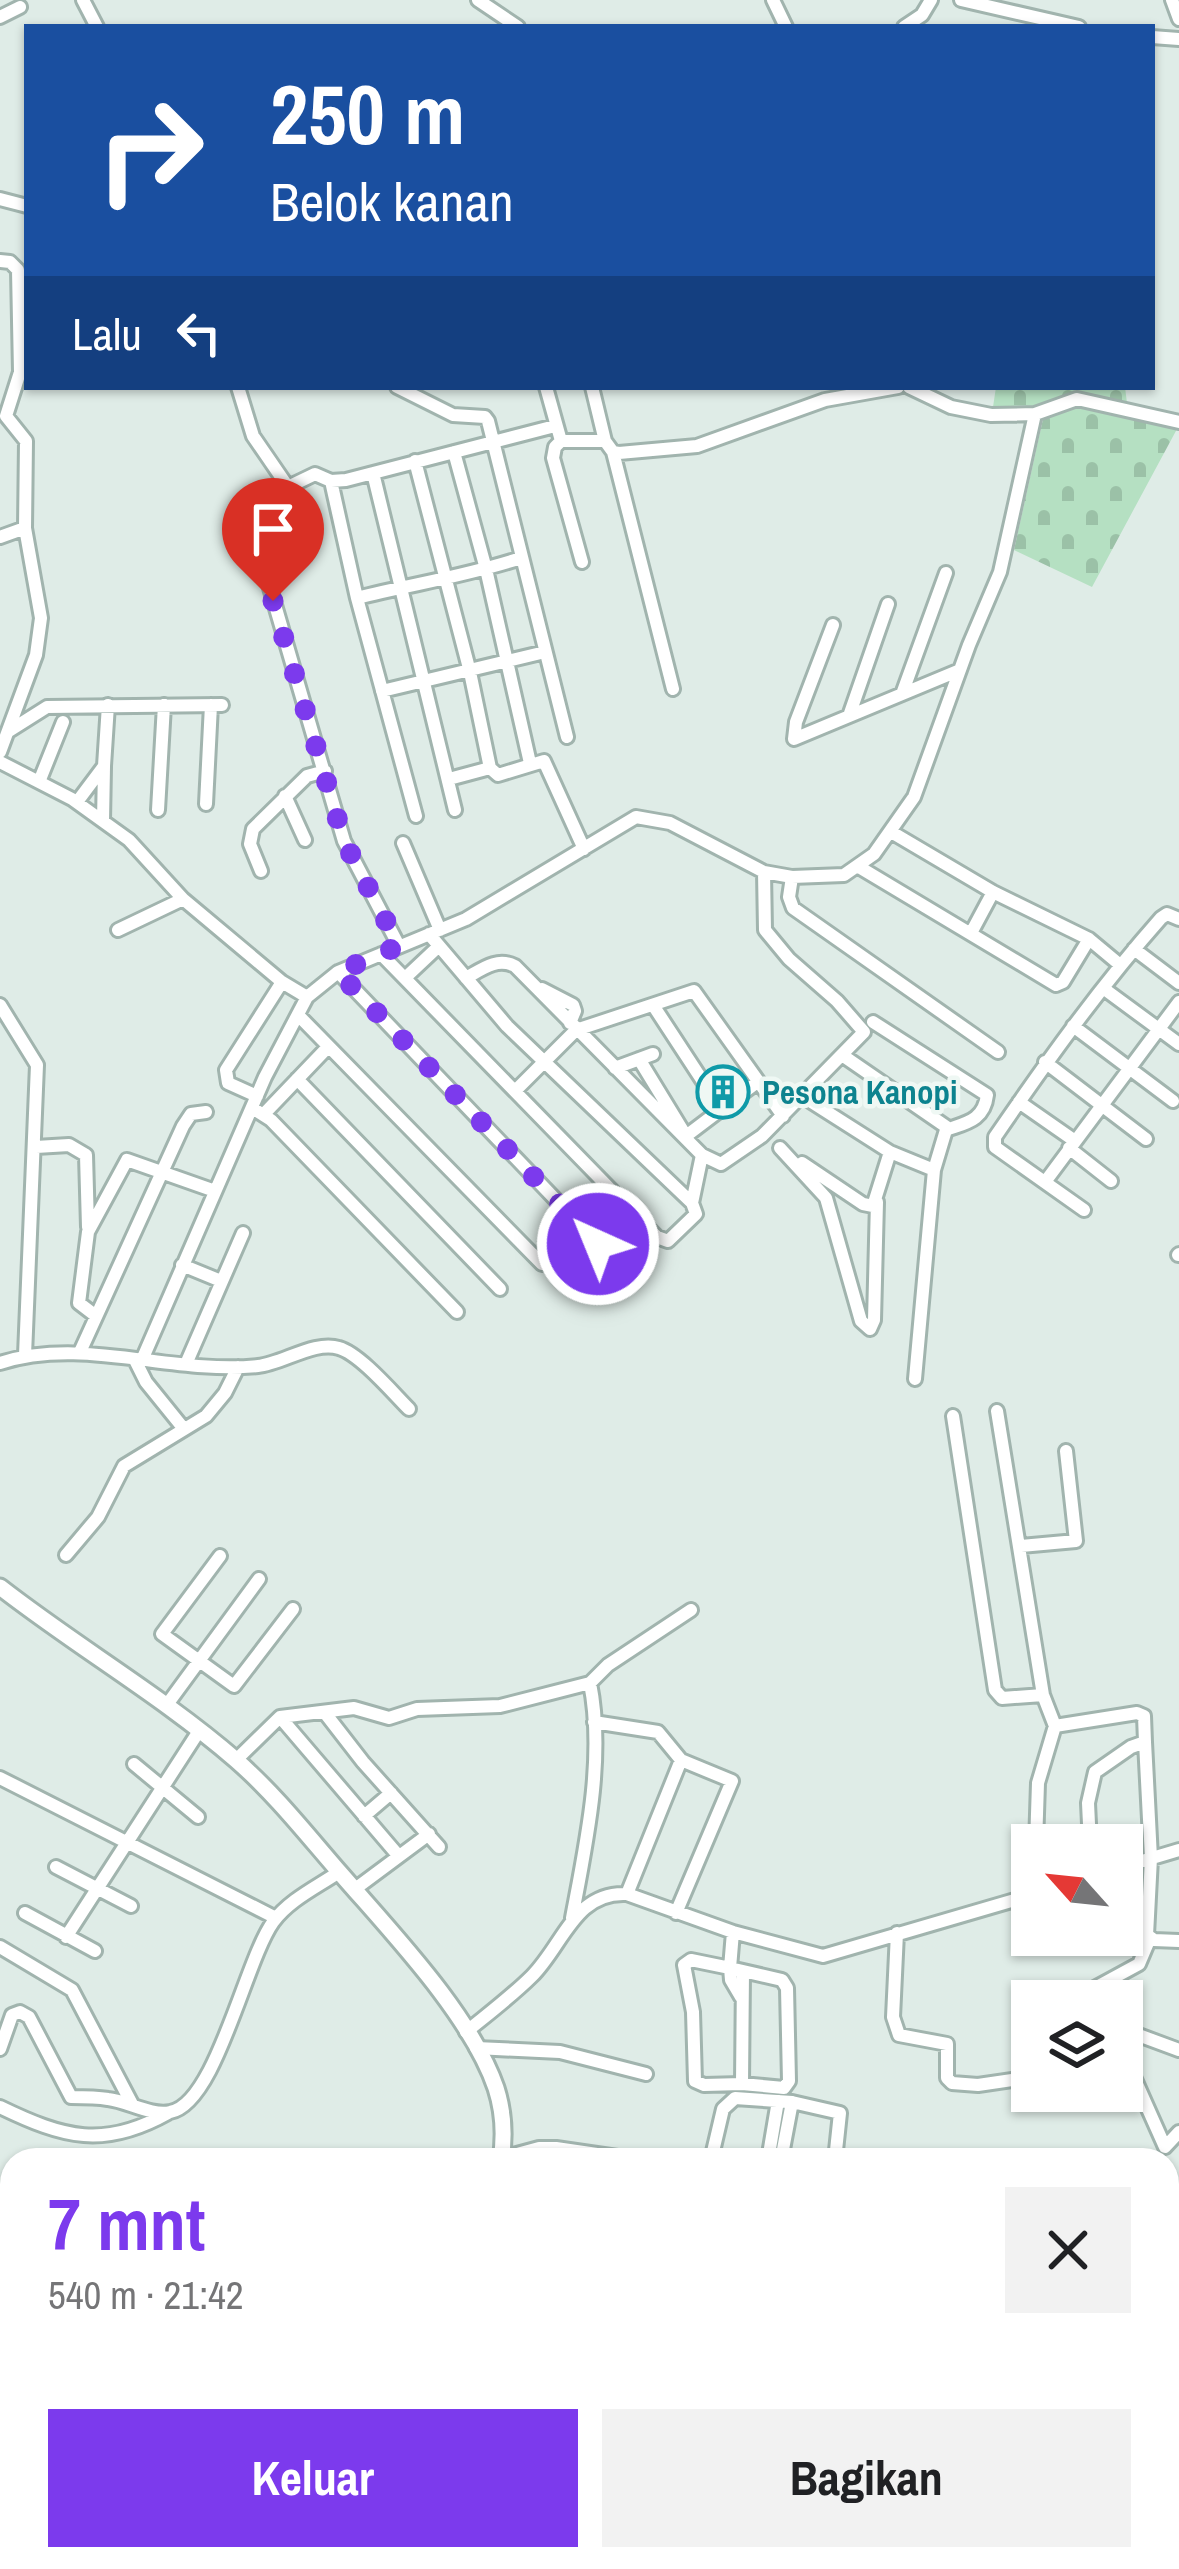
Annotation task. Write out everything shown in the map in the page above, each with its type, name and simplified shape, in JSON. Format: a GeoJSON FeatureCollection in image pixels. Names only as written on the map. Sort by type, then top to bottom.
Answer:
{"type":"FeatureCollection","features":[{"type":"Feature","properties":{"kind":"street"},"geometry":{"type":"LineString","coordinates":[[478,0],[513,24]]}},
{"type":"Feature","properties":{"kind":"street"},"geometry":{"type":"LineString","coordinates":[[908,24],[922,15],[931,0]]}},
{"type":"Feature","properties":{"kind":"street"},"geometry":{"type":"LineString","coordinates":[[961,0],[1066,24]]}},
{"type":"Feature","properties":{"kind":"street"},"geometry":{"type":"LineString","coordinates":[[1172,0],[1179,19]]}},
{"type":"Feature","properties":{"kind":"street"},"geometry":{"type":"LineString","coordinates":[[0,17],[20,7]]}},
{"type":"Feature","properties":{"kind":"street"},"geometry":{"type":"LineString","coordinates":[[0,261],[18,270],[20,372],[6,419],[26,441],[25,528],[41,618],[36,655],[0,752]]}},
{"type":"Feature","properties":{"kind":"street"},"geometry":{"type":"LineString","coordinates":[[239,390],[253,436],[288,487],[296,520],[287,529],[258,537],[256,543],[344,841],[399,946]]}},
{"type":"Feature","properties":{"kind":"street"},"geometry":{"type":"LineString","coordinates":[[403,390],[453,415],[485,416],[567,737]]}},
{"type":"Feature","properties":{"kind":"street"},"geometry":{"type":"LineString","coordinates":[[547,390],[561,441],[553,458],[582,562]]}},
{"type":"Feature","properties":{"kind":"street"},"geometry":{"type":"LineString","coordinates":[[593,390],[673,689]]}},
{"type":"Feature","properties":{"kind":"street"},"geometry":{"type":"LineString","coordinates":[[561,441],[609,447],[697,446],[825,400],[881,390]]}},
{"type":"Feature","properties":{"kind":"street"},"geometry":{"type":"LineString","coordinates":[[916,390],[969,412],[1035,414],[1077,398],[1179,422]]}},
{"type":"Feature","properties":{"kind":"street"},"geometry":{"type":"LineString","coordinates":[[184,1429],[146,1382],[138,1360],[308,997],[338,972],[466,919],[636,817],[687,830],[764,872],[792,877],[844,874],[860,867],[893,833],[914,797],[1009,546],[1012,508],[1035,414]]}},
{"type":"Feature","properties":{"kind":"street"},"geometry":{"type":"LineString","coordinates":[[288,487],[315,474],[331,482],[555,426]]}},
{"type":"Feature","properties":{"kind":"street"},"geometry":{"type":"LineString","coordinates":[[454,452],[530,763]]}},
{"type":"Feature","properties":{"kind":"street"},"geometry":{"type":"LineString","coordinates":[[415,461],[490,768],[498,775],[544,761],[584,849]]}},
{"type":"Feature","properties":{"kind":"street"},"geometry":{"type":"LineString","coordinates":[[374,473],[455,810]]}},
{"type":"Feature","properties":{"kind":"street"},"geometry":{"type":"LineString","coordinates":[[331,482],[416,816]]}},
{"type":"Feature","properties":{"kind":"street"},"geometry":{"type":"LineString","coordinates":[[0,537],[25,528]]}},
{"type":"Feature","properties":{"kind":"street"},"geometry":{"type":"LineString","coordinates":[[357,598],[444,581],[521,558]]}},
{"type":"Feature","properties":{"kind":"street"},"geometry":{"type":"LineString","coordinates":[[902,694],[946,573]]}},
{"type":"Feature","properties":{"kind":"street"},"geometry":{"type":"LineString","coordinates":[[849,716],[887,604]]}},
{"type":"Feature","properties":{"kind":"street"},"geometry":{"type":"LineString","coordinates":[[833,625],[796,722],[794,739],[960,670]]}},
{"type":"Feature","properties":{"kind":"street"},"geometry":{"type":"LineString","coordinates":[[382,691],[545,652]]}},
{"type":"Feature","properties":{"kind":"street"},"geometry":{"type":"LineString","coordinates":[[103,821],[108,705]]}},
{"type":"Feature","properties":{"kind":"street"},"geometry":{"type":"LineString","coordinates":[[158,810],[164,705]]}},
{"type":"Feature","properties":{"kind":"street"},"geometry":{"type":"LineString","coordinates":[[8,731],[46,707],[217,705],[206,804]]}},
{"type":"Feature","properties":{"kind":"street"},"geometry":{"type":"LineString","coordinates":[[39,782],[63,722]]}},
{"type":"Feature","properties":{"kind":"street"},"geometry":{"type":"LineString","coordinates":[[0,762],[76,802],[129,840],[183,898],[282,982],[308,997]]}},
{"type":"Feature","properties":{"kind":"street"},"geometry":{"type":"LineString","coordinates":[[76,802],[104,766]]}},
{"type":"Feature","properties":{"kind":"street"},"geometry":{"type":"LineString","coordinates":[[449,778],[490,768]]}},
{"type":"Feature","properties":{"kind":"street"},"geometry":{"type":"LineString","coordinates":[[261,871],[250,844],[253,829],[307,776],[325,771]]}},
{"type":"Feature","properties":{"kind":"street"},"geometry":{"type":"LineString","coordinates":[[285,796],[305,840]]}},
{"type":"Feature","properties":{"kind":"street"},"geometry":{"type":"LineString","coordinates":[[893,833],[993,892],[1089,939],[1118,964]]}},
{"type":"Feature","properties":{"kind":"street"},"geometry":{"type":"LineString","coordinates":[[403,843],[439,946],[543,1061],[692,1203]]}},
{"type":"Feature","properties":{"kind":"street"},"geometry":{"type":"LineString","coordinates":[[860,867],[1056,985],[1063,982],[1089,939]]}},
{"type":"Feature","properties":{"kind":"street"},"geometry":{"type":"LineString","coordinates":[[764,872],[765,930],[789,959],[869,1027],[987,1095],[984,1108],[968,1126],[948,1128],[842,1055]]}},
{"type":"Feature","properties":{"kind":"street"},"geometry":{"type":"LineString","coordinates":[[792,877],[789,897],[793,908],[998,1052]]}},
{"type":"Feature","properties":{"kind":"street"},"geometry":{"type":"LineString","coordinates":[[970,933],[993,892]]}},
{"type":"Feature","properties":{"kind":"street"},"geometry":{"type":"LineString","coordinates":[[118,930],[183,898]]}},
{"type":"Feature","properties":{"kind":"street"},"geometry":{"type":"LineString","coordinates":[[1084,1210],[994,1143],[1045,1062],[1118,964],[1161,918],[1167,914],[1179,919]]}},
{"type":"Feature","properties":{"kind":"street"},"geometry":{"type":"LineString","coordinates":[[405,978],[439,946]]}},
{"type":"Feature","properties":{"kind":"street"},"geometry":{"type":"LineString","coordinates":[[1133,949],[1179,983]]}},
{"type":"Feature","properties":{"kind":"street"},"geometry":{"type":"LineString","coordinates":[[381,954],[662,1240],[668,1241],[695,1219],[692,1203],[702,1155]]}},
{"type":"Feature","properties":{"kind":"street"},"geometry":{"type":"LineString","coordinates":[[466,978],[490,964],[506,962],[535,987],[573,1005],[573,1026],[515,1091]]}},
{"type":"Feature","properties":{"kind":"street"},"geometry":{"type":"LineString","coordinates":[[338,972],[598,1244]]}},
{"type":"Feature","properties":{"kind":"street"},"geometry":{"type":"LineString","coordinates":[[282,982],[226,1070],[228,1083],[258,1106],[457,1312]]}},
{"type":"Feature","properties":{"kind":"street"},"geometry":{"type":"LineString","coordinates":[[1103,988],[1179,1044]]}},
{"type":"Feature","properties":{"kind":"street"},"geometry":{"type":"LineString","coordinates":[[573,1026],[697,993],[783,1116]]}},
{"type":"Feature","properties":{"kind":"street"},"geometry":{"type":"LineString","coordinates":[[1045,1182],[1179,1002]]}},
{"type":"Feature","properties":{"kind":"street"},"geometry":{"type":"LineString","coordinates":[[653,1005],[721,1109]]}},
{"type":"Feature","properties":{"kind":"street"},"geometry":{"type":"LineString","coordinates":[[0,1006],[38,1065],[25,1355]]}},
{"type":"Feature","properties":{"kind":"street"},"geometry":{"type":"LineString","coordinates":[[298,1015],[542,1264]]}},
{"type":"Feature","properties":{"kind":"street"},"geometry":{"type":"LineString","coordinates":[[1073,1025],[1173,1101]]}},
{"type":"Feature","properties":{"kind":"street"},"geometry":{"type":"LineString","coordinates":[[573,1026],[702,1155],[721,1164],[762,1136],[869,1027]]}},
{"type":"Feature","properties":{"kind":"street"},"geometry":{"type":"LineString","coordinates":[[258,1106],[297,1079],[328,1047]]}},
{"type":"Feature","properties":{"kind":"street"},"geometry":{"type":"LineString","coordinates":[[615,1067],[653,1054]]}},
{"type":"Feature","properties":{"kind":"street"},"geometry":{"type":"LineString","coordinates":[[639,1059],[686,1136]]}},
{"type":"Feature","properties":{"kind":"street"},"geometry":{"type":"LineString","coordinates":[[1045,1062],[1146,1139]]}},
{"type":"Feature","properties":{"kind":"street"},"geometry":{"type":"LineString","coordinates":[[297,1079],[500,1289]]}},
{"type":"Feature","properties":{"kind":"street"},"geometry":{"type":"LineString","coordinates":[[686,1136],[756,1083]]}},
{"type":"Feature","properties":{"kind":"street"},"geometry":{"type":"LineString","coordinates":[[802,1096],[890,1152],[934,1170]]}},
{"type":"Feature","properties":{"kind":"street"},"geometry":{"type":"LineString","coordinates":[[1019,1102],[1111,1181]]}},
{"type":"Feature","properties":{"kind":"street"},"geometry":{"type":"LineString","coordinates":[[80,1352],[191,1114],[206,1112]]}},
{"type":"Feature","properties":{"kind":"street"},"geometry":{"type":"LineString","coordinates":[[915,1379],[934,1170],[948,1128]]}},
{"type":"Feature","properties":{"kind":"street"},"geometry":{"type":"LineString","coordinates":[[762,1136],[863,1204],[877,1202]]}},
{"type":"Feature","properties":{"kind":"street"},"geometry":{"type":"LineString","coordinates":[[36,1147],[69,1145],[86,1155],[88,1232],[79,1303],[96,1316]]}},
{"type":"Feature","properties":{"kind":"street"},"geometry":{"type":"LineString","coordinates":[[780,1148],[826,1198],[861,1321],[870,1329],[877,1202],[890,1152]]}},
{"type":"Feature","properties":{"kind":"street"},"geometry":{"type":"LineString","coordinates":[[88,1232],[127,1160],[215,1191]]}},
{"type":"Feature","properties":{"kind":"street"},"geometry":{"type":"LineString","coordinates":[[186,1364],[243,1233]]}},
{"type":"Feature","properties":{"kind":"street"},"geometry":{"type":"LineString","coordinates":[[182,1265],[221,1281]]}},
{"type":"Feature","properties":{"kind":"street"},"geometry":{"type":"LineString","coordinates":[[0,1363],[25,1355],[80,1352],[186,1364],[262,1366],[324,1347],[340,1348],[409,1409]]}},
{"type":"Feature","properties":{"kind":"street"},"geometry":{"type":"LineString","coordinates":[[66,1556],[98,1516],[124,1466],[206,1416],[225,1393],[238,1366]]}},
{"type":"Feature","properties":{"kind":"street"},"geometry":{"type":"LineString","coordinates":[[997,1411],[1043,1695],[1055,1726],[1037,1784],[1036,1824]]}},
{"type":"Feature","properties":{"kind":"street"},"geometry":{"type":"LineString","coordinates":[[953,1416],[995,1690],[1010,1699],[1043,1695]]}},
{"type":"Feature","properties":{"kind":"street"},"geometry":{"type":"LineString","coordinates":[[1021,1546],[1076,1541],[1066,1451]]}},
{"type":"Feature","properties":{"kind":"street"},"geometry":{"type":"LineString","coordinates":[[220,1556],[162,1634],[234,1686],[293,1610]]}},
{"type":"Feature","properties":{"kind":"street"},"geometry":{"type":"LineString","coordinates":[[166,1706],[259,1579]]}},
{"type":"Feature","properties":{"kind":"street"},"geometry":{"type":"LineString","coordinates":[[0,1587],[199,1731],[295,1817],[377,1912],[466,2032],[496,2087],[505,2122],[502,2148]]}},
{"type":"Feature","properties":{"kind":"street"},"geometry":{"type":"LineString","coordinates":[[236,1760],[280,1717],[354,1708],[389,1718],[417,1709],[500,1706],[590,1683],[608,1664],[692,1610]]}},
{"type":"Feature","properties":{"kind":"street"},"geometry":{"type":"LineString","coordinates":[[572,1919],[587,1827],[593,1721],[590,1683]]}},
{"type":"Feature","properties":{"kind":"street"},"geometry":{"type":"LineString","coordinates":[[325,1713],[440,1847]]}},
{"type":"Feature","properties":{"kind":"street"},"geometry":{"type":"LineString","coordinates":[[1055,1726],[1137,1713],[1144,1716],[1151,1858],[1146,1930],[1150,1938],[1139,1964],[1110,1980]]}},
{"type":"Feature","properties":{"kind":"street"},"geometry":{"type":"LineString","coordinates":[[280,1717],[397,1855]]}},
{"type":"Feature","properties":{"kind":"street"},"geometry":{"type":"LineString","coordinates":[[593,1721],[658,1732],[681,1760],[733,1784],[676,1912]]}},
{"type":"Feature","properties":{"kind":"street"},"geometry":{"type":"LineString","coordinates":[[64,1936],[199,1731]]}},
{"type":"Feature","properties":{"kind":"street"},"geometry":{"type":"LineString","coordinates":[[1089,1824],[1095,1772],[1145,1742]]}},
{"type":"Feature","properties":{"kind":"street"},"geometry":{"type":"LineString","coordinates":[[627,1894],[681,1760]]}},
{"type":"Feature","properties":{"kind":"street"},"geometry":{"type":"LineString","coordinates":[[134,1764],[198,1817]]}},
{"type":"Feature","properties":{"kind":"street"},"geometry":{"type":"LineString","coordinates":[[0,1778],[276,1918]]}},
{"type":"Feature","properties":{"kind":"street"},"geometry":{"type":"LineString","coordinates":[[364,1816],[391,1793]]}},
{"type":"Feature","properties":{"kind":"street"},"geometry":{"type":"LineString","coordinates":[[355,1889],[429,1834]]}},
{"type":"Feature","properties":{"kind":"street"},"geometry":{"type":"LineString","coordinates":[[1143,1860],[1179,1850]]}},
{"type":"Feature","properties":{"kind":"street"},"geometry":{"type":"LineString","coordinates":[[56,1867],[131,1906]]}},
{"type":"Feature","properties":{"kind":"street"},"geometry":{"type":"LineString","coordinates":[[0,2107],[85,2138],[110,2138],[139,2129],[181,2108],[214,2067],[257,1949],[276,1918],[339,1872]]}},
{"type":"Feature","properties":{"kind":"street"},"geometry":{"type":"LineString","coordinates":[[466,2032],[534,1974],[572,1919],[602,1896],[627,1894],[733,1932],[823,1956],[1011,1901]]}},
{"type":"Feature","properties":{"kind":"street"},"geometry":{"type":"LineString","coordinates":[[25,1913],[95,1951]]}},
{"type":"Feature","properties":{"kind":"street"},"geometry":{"type":"LineString","coordinates":[[733,1932],[736,1970],[731,1979],[742,1998],[742,2084]]}},
{"type":"Feature","properties":{"kind":"street"},"geometry":{"type":"LineString","coordinates":[[897,1933],[893,2017],[899,2035],[947,2044],[946,2078],[952,2084],[1011,2080]]}},
{"type":"Feature","properties":{"kind":"street"},"geometry":{"type":"LineString","coordinates":[[1150,1938],[1179,1941]]}},
{"type":"Feature","properties":{"kind":"street"},"geometry":{"type":"LineString","coordinates":[[0,1947],[72,1990],[132,2104]]}},
{"type":"Feature","properties":{"kind":"street"},"geometry":{"type":"LineString","coordinates":[[691,1960],[782,1980],[787,1988],[789,2081],[784,2088],[742,2084],[695,2081],[693,2012],[683,1975],[684,1965],[691,1960]]}},
{"type":"Feature","properties":{"kind":"street"},"geometry":{"type":"LineString","coordinates":[[0,2048],[12,2015],[25,2014],[71,2097],[168,2113]]}},
{"type":"Feature","properties":{"kind":"street"},"geometry":{"type":"LineString","coordinates":[[1143,2037],[1179,2050]]}},
{"type":"Feature","properties":{"kind":"street"},"geometry":{"type":"LineString","coordinates":[[476,2048],[560,2052],[646,2074]]}},
{"type":"Feature","properties":{"kind":"street"},"geometry":{"type":"LineString","coordinates":[[1143,2097],[1166,2147],[1179,2132]]}},
{"type":"Feature","properties":{"kind":"street"},"geometry":{"type":"LineString","coordinates":[[714,2148],[727,2103],[735,2098],[840,2113],[838,2148]]}},
{"type":"Feature","properties":{"kind":"street"},"geometry":{"type":"LineString","coordinates":[[772,2148],[785,2102]]}},
{"type":"Feature","properties":{"kind":"street"},"geometry":{"type":"LineString","coordinates":[[782,2148],[785,2102]]}},
{"type":"Feature","properties":{"kind":"green space"},"geometry":{"type":"Polygon","coordinates":[[[996,390],[1125,390],[1127,403],[1078,393],[1033,406],[993,407],[996,390]]]}},
{"type":"Feature","properties":{"kind":"green space"},"geometry":{"type":"Polygon","coordinates":[[[1092,405],[1177,429],[1092,587],[1014,550],[1045,410],[1092,405]]]}},
{"type":"Feature","properties":{"kind":"place","name":"Pesona Kanopi"},"geometry":{"type":"Point","coordinates":[723,1092]}},
{"type":"Feature","properties":{"kind":"route"},"geometry":{"type":"LineString","coordinates":[[273,601],[344,841],[399,946],[338,972],[598,1244]]}}]}
